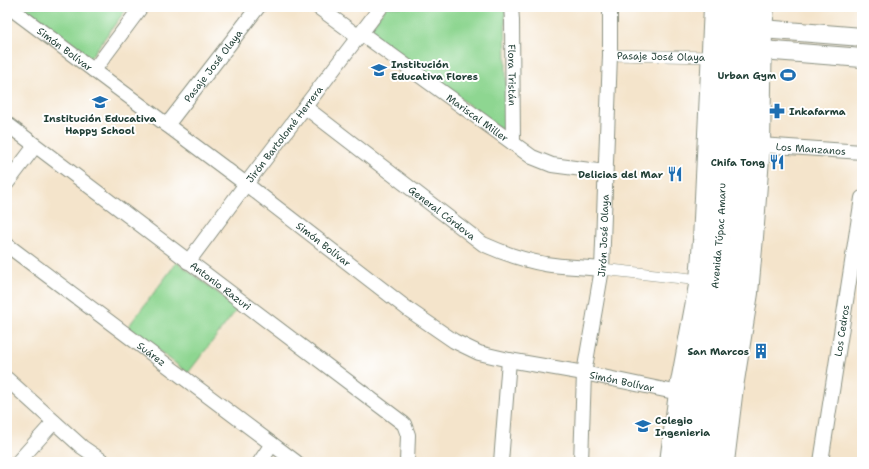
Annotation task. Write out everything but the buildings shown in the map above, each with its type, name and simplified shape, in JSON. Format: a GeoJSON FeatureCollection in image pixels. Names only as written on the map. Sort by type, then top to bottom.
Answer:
{"type":"FeatureCollection","features":[{"type":"Feature","properties":{"kind":"highway","name":"Avenida Túpac Amaru"},"geometry":{"type":"LineString","coordinates":[[704,462],[726,337],[740,242],[754,48],[738,7]]}},
{"type":"Feature","properties":{"kind":"highway","name":"Avenida Túpac Amaru"},"geometry":{"type":"LineString","coordinates":[[684,462],[714,283],[721,212],[722,134],[738,7]]}},
{"type":"Feature","properties":{"kind":"main road","name":"Avenida Túpac Amaru"},"geometry":{"type":"LineString","coordinates":[[670,462],[679,393],[700,280],[712,57],[738,7],[762,29],[754,48],[760,145],[748,293],[733,388],[724,462]]}},
{"type":"Feature","properties":{"kind":"street","name":"Simón Bolívar"},"geometry":{"type":"LineString","coordinates":[[9,7],[246,184],[409,310],[454,341],[479,353],[509,360],[584,372],[679,393]]}},
{"type":"Feature","properties":{"kind":"street"},"geometry":{"type":"LineString","coordinates":[[94,70],[141,7]]}},
{"type":"Feature","properties":{"kind":"street","name":"Pasaje José Olaya"},"geometry":{"type":"LineString","coordinates":[[167,125],[258,7]]}},
{"type":"Feature","properties":{"kind":"street","name":"Mariscal Miller"},"geometry":{"type":"LineString","coordinates":[[318,7],[532,157],[552,164],[605,172]]}},
{"type":"Feature","properties":{"kind":"street","name":"Jirón Bartolomé Herrera"},"geometry":{"type":"LineString","coordinates":[[188,262],[381,7]]}},
{"type":"Feature","properties":{"kind":"street","name":"Flora Tristán"},"geometry":{"type":"LineString","coordinates":[[511,7],[513,143]]}},
{"type":"Feature","properties":{"kind":"street","name":"Jirón José Olaya"},"geometry":{"type":"LineString","coordinates":[[581,462],[584,372],[602,269],[610,55],[610,7]]}},
{"type":"Feature","properties":{"kind":"street"},"geometry":{"type":"LineString","coordinates":[[762,29],[862,37]]}},
{"type":"Feature","properties":{"kind":"street"},"geometry":{"type":"LineString","coordinates":[[754,48],[862,58]]}},
{"type":"Feature","properties":{"kind":"street","name":"Pasaje José Olaya"},"geometry":{"type":"LineString","coordinates":[[610,55],[712,57]]}},
{"type":"Feature","properties":{"kind":"street","name":"General Córdova"},"geometry":{"type":"LineString","coordinates":[[305,107],[483,244],[496,250],[539,263],[602,269]]}},
{"type":"Feature","properties":{"kind":"street","name":"Antonio Razuri"},"geometry":{"type":"LineString","coordinates":[[7,124],[404,424],[408,435],[406,462]]}},
{"type":"Feature","properties":{"kind":"street","name":"Los Manzanos"},"geometry":{"type":"LineString","coordinates":[[760,145],[862,152]]}},
{"type":"Feature","properties":{"kind":"street"},"geometry":{"type":"LineString","coordinates":[[7,184],[35,146]]}},
{"type":"Feature","properties":{"kind":"street","name":"Los Cedros"},"geometry":{"type":"LineString","coordinates":[[820,462],[862,198]]}},
{"type":"Feature","properties":{"kind":"street","name":"Suárez"},"geometry":{"type":"LineString","coordinates":[[7,245],[296,462]]}},
{"type":"Feature","properties":{"kind":"street"},"geometry":{"type":"LineString","coordinates":[[602,269],[700,280]]}},
{"type":"Feature","properties":{"kind":"street"},"geometry":{"type":"LineString","coordinates":[[501,462],[509,360]]}},
{"type":"Feature","properties":{"kind":"street"},"geometry":{"type":"LineString","coordinates":[[7,379],[82,447],[104,462]]}},
{"type":"Feature","properties":{"kind":"street"},"geometry":{"type":"LineString","coordinates":[[18,462],[54,422]]}},
{"type":"Feature","properties":{"kind":"street"},"geometry":{"type":"LineString","coordinates":[[260,462],[272,444]]}},
{"type":"Feature","properties":{"kind":"green space"},"geometry":{"type":"Polygon","coordinates":[[[21,7],[128,7],[90,58],[21,7]]]}},
{"type":"Feature","properties":{"kind":"green space"},"geometry":{"type":"Polygon","coordinates":[[[386,7],[505,7],[507,133],[368,31],[386,7]]]}},
{"type":"Feature","properties":{"kind":"green space"},"geometry":{"type":"Polygon","coordinates":[[[177,262],[238,308],[188,373],[128,327],[177,262]]]}},
{"type":"Feature","properties":{"kind":"place","name":"Institución Educativa Flores"},"geometry":{"type":"Point","coordinates":[379,70]}},
{"type":"Feature","properties":{"kind":"place","name":"Urban Gym"},"geometry":{"type":"Point","coordinates":[788,75]}},
{"type":"Feature","properties":{"kind":"place","name":"Institución Educativa Happy School"},"geometry":{"type":"Point","coordinates":[100,102]}},
{"type":"Feature","properties":{"kind":"place","name":"Inkafarma"},"geometry":{"type":"Point","coordinates":[777,111]}},
{"type":"Feature","properties":{"kind":"place","name":"Chifa Tong"},"geometry":{"type":"Point","coordinates":[777,162]}},
{"type":"Feature","properties":{"kind":"place","name":"Delicias del Mar"},"geometry":{"type":"Point","coordinates":[675,174]}},
{"type":"Feature","properties":{"kind":"place","name":"San Marcos"},"geometry":{"type":"Point","coordinates":[761,351]}},
{"type":"Feature","properties":{"kind":"place","name":"Colegio Ingenieria"},"geometry":{"type":"Point","coordinates":[643,426]}}]}
